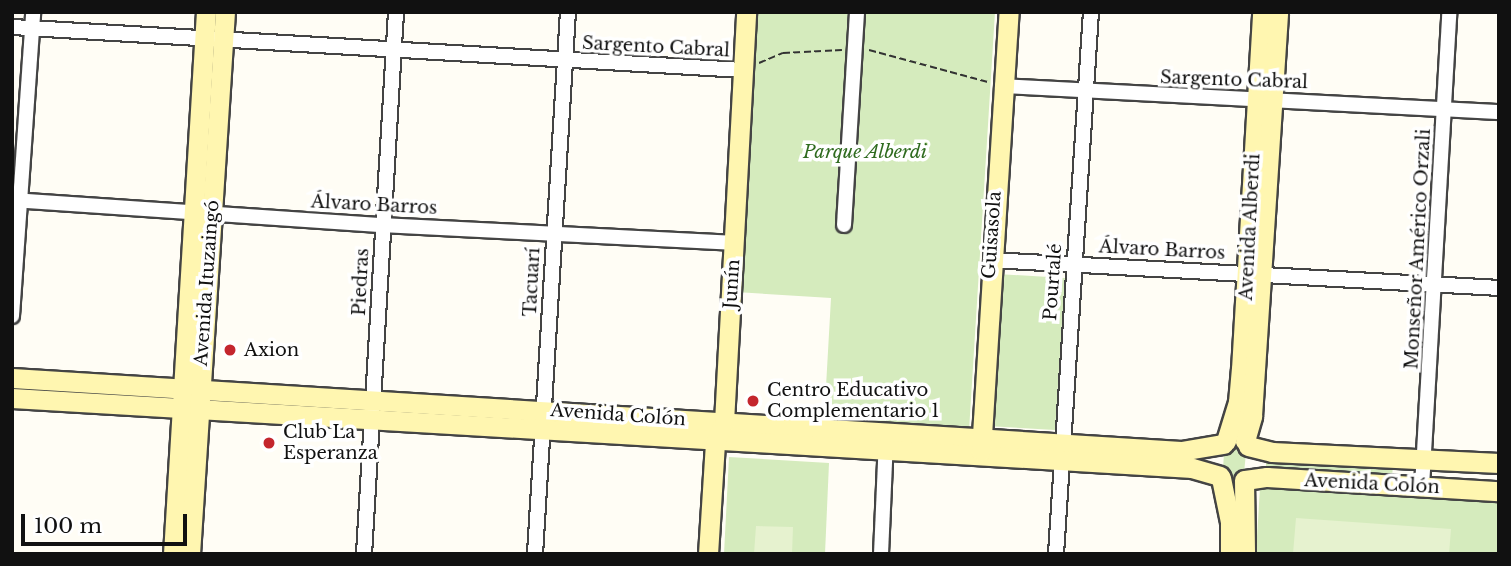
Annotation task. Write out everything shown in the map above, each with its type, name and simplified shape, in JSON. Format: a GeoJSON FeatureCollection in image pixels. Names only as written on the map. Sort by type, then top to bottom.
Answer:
{"type":"FeatureCollection","features":[{"type":"Feature","properties":{"kind":"main road","name":"Avenida Ituzaingó"},"geometry":{"type":"LineString","coordinates":[[206,12],[214,40]]}},
{"type":"Feature","properties":{"kind":"main road","name":"Avenida Ituzaingó"},"geometry":{"type":"LineString","coordinates":[[190,554],[191,400],[202,212],[214,40],[225,12]]}},
{"type":"Feature","properties":{"kind":"main road","name":"Junín"},"geometry":{"type":"LineString","coordinates":[[708,554],[715,442],[724,422],[746,12]]}},
{"type":"Feature","properties":{"kind":"main road","name":"Guisasola"},"geometry":{"type":"LineString","coordinates":[[981,449],[1002,86],[1009,12]]}},
{"type":"Feature","properties":{"kind":"main road","name":"Avenida Alberdi"},"geometry":{"type":"LineString","coordinates":[[1262,12],[1265,101]]}},
{"type":"Feature","properties":{"kind":"main road","name":"Avenida Alberdi"},"geometry":{"type":"LineString","coordinates":[[1235,443],[1252,416],[1254,273],[1265,101],[1278,12]]}},
{"type":"Feature","properties":{"kind":"main road","name":"Avenida Colón"},"geometry":{"type":"LineString","coordinates":[[12,378],[191,400]]}},
{"type":"Feature","properties":{"kind":"main road","name":"Avenida Colón"},"geometry":{"type":"LineString","coordinates":[[12,398],[191,400],[542,420],[724,422],[886,442],[981,449],[1061,463],[1192,468],[1220,477],[1234,485],[1245,480],[1267,477],[1499,491]]}},
{"type":"Feature","properties":{"kind":"main road","name":"Avenida Ituzaingó"},"geometry":{"type":"LineString","coordinates":[[173,554],[191,400]]}},
{"type":"Feature","properties":{"kind":"main road","name":"Avenida Colón"},"geometry":{"type":"LineString","coordinates":[[542,420],[715,442],[886,442]]}},
{"type":"Feature","properties":{"kind":"main road","name":"Avenida Colón"},"geometry":{"type":"LineString","coordinates":[[981,449],[1061,443],[1181,451],[1235,443],[1272,452],[1427,457],[1499,463]]}},
{"type":"Feature","properties":{"kind":"main road"},"geometry":{"type":"LineString","coordinates":[[1230,554],[1230,522],[1220,477],[1235,443],[1251,460],[1245,480],[1245,554]]}},
{"type":"Feature","properties":{"kind":"street"},"geometry":{"type":"LineString","coordinates":[[12,316],[17,200],[33,12]]}},
{"type":"Feature","properties":{"kind":"street","name":"Piedras"},"geometry":{"type":"LineString","coordinates":[[364,554],[396,12]]}},
{"type":"Feature","properties":{"kind":"street","name":"Tacuarí"},"geometry":{"type":"LineString","coordinates":[[535,554],[568,12]]}},
{"type":"Feature","properties":{"kind":"street"},"geometry":{"type":"LineString","coordinates":[[844,225],[857,12]]}},
{"type":"Feature","properties":{"kind":"street","name":"Pourtalé"},"geometry":{"type":"LineString","coordinates":[[1056,554],[1061,443],[1091,12]]}},
{"type":"Feature","properties":{"kind":"street","name":"Monseñor Américo Orzali"},"geometry":{"type":"LineString","coordinates":[[1422,487],[1427,457],[1449,12]]}},
{"type":"Feature","properties":{"kind":"street","name":"Sargento Cabral"},"geometry":{"type":"LineString","coordinates":[[12,27],[742,70]]}},
{"type":"Feature","properties":{"kind":"street","name":"Sargento Cabral"},"geometry":{"type":"LineString","coordinates":[[1002,86],[1499,112]]}},
{"type":"Feature","properties":{"kind":"street","name":"Álvaro Barros"},"geometry":{"type":"LineString","coordinates":[[17,200],[383,225],[735,243]]}},
{"type":"Feature","properties":{"kind":"street","name":"Álvaro Barros"},"geometry":{"type":"LineString","coordinates":[[991,260],[1499,288]]}},
{"type":"Feature","properties":{"kind":"street"},"geometry":{"type":"LineString","coordinates":[[881,554],[886,442]]}},
{"type":"Feature","properties":{"kind":"path","name":"Sargento Cabral"},"geometry":{"type":"LineString","coordinates":[[742,70],[783,53],[855,50],[1002,86]]}},
{"type":"Feature","properties":{"kind":"green space","name":"Parque Alberdi"},"geometry":{"type":"Polygon","coordinates":[[[753,12],[995,12],[969,431],[824,422],[831,298],[736,292],[753,12]]]}},
{"type":"Feature","properties":{"kind":"green space"},"geometry":{"type":"Polygon","coordinates":[[[997,274],[1065,278],[1055,430],[987,426],[997,274]]]}},
{"type":"Feature","properties":{"kind":"green space"},"geometry":{"type":"Polygon","coordinates":[[[1234,442],[1246,453],[1244,473],[1237,480],[1229,479],[1223,470],[1224,452],[1234,442]]]}},
{"type":"Feature","properties":{"kind":"green space"},"geometry":{"type":"Polygon","coordinates":[[[1266,455],[1393,463],[1392,479],[1266,472],[1266,455]]]}},
{"type":"Feature","properties":{"kind":"green space"},"geometry":{"type":"Polygon","coordinates":[[[729,457],[829,463],[825,554],[724,554],[729,457]]]}},
{"type":"Feature","properties":{"kind":"green space"},"geometry":{"type":"Polygon","coordinates":[[[1260,488],[1499,503],[1499,554],[1256,554],[1260,488]]]}},
{"type":"Feature","properties":{"kind":"green space"},"geometry":{"type":"Polygon","coordinates":[[[1296,518],[1451,529],[1449,554],[1293,554],[1296,518]]]}},
{"type":"Feature","properties":{"kind":"green space"},"geometry":{"type":"Polygon","coordinates":[[[756,526],[793,527],[792,554],[754,554],[756,526]]]}},
{"type":"Feature","properties":{"kind":"place","name":"Axion"},"geometry":{"type":"Point","coordinates":[230,350]}},
{"type":"Feature","properties":{"kind":"place","name":"Centro Educativo Complementario 1"},"geometry":{"type":"Point","coordinates":[753,401]}},
{"type":"Feature","properties":{"kind":"place","name":"Club La Esperanza"},"geometry":{"type":"Point","coordinates":[269,443]}}]}
